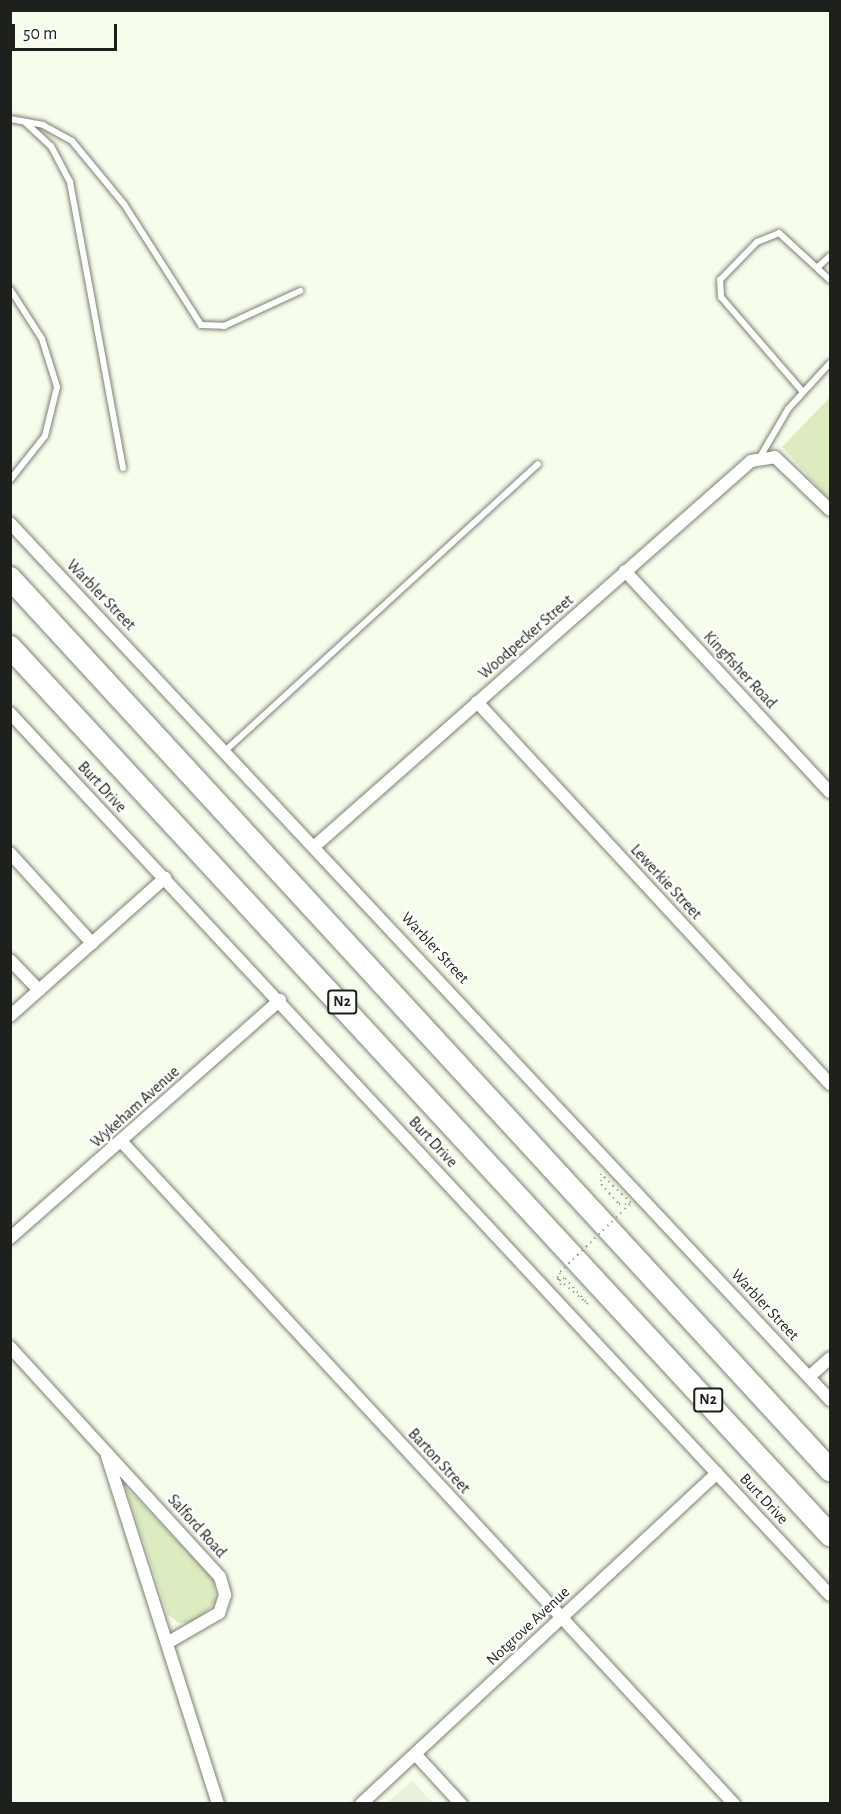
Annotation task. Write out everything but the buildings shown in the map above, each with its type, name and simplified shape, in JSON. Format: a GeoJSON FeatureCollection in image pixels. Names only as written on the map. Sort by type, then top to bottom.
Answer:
{"type":"FeatureCollection","features":[{"type":"Feature","properties":{"kind":"highway","name":"N2"},"geometry":{"type":"LineString","coordinates":[[12,579],[831,1470]]}},
{"type":"Feature","properties":{"kind":"highway","name":"N2"},"geometry":{"type":"LineString","coordinates":[[10,647],[831,1535]]}},
{"type":"Feature","properties":{"kind":"highway"},"geometry":{"type":"LineString","coordinates":[[726,1357],[831,1455]]}},
{"type":"Feature","properties":{"kind":"street"},"geometry":{"type":"LineString","coordinates":[[760,457],[786,464],[831,510]]}},
{"type":"Feature","properties":{"kind":"street","name":"Woodpecker Street"},"geometry":{"type":"LineString","coordinates":[[316,845],[626,571],[760,457]]}},
{"type":"Feature","properties":{"kind":"street","name":"Warbler Street"},"geometry":{"type":"LineString","coordinates":[[10,523],[316,845],[831,1400]]}},
{"type":"Feature","properties":{"kind":"street","name":"Kingfisher Road"},"geometry":{"type":"LineString","coordinates":[[626,571],[831,792]]}},
{"type":"Feature","properties":{"kind":"street","name":"Lewerkie Street"},"geometry":{"type":"LineString","coordinates":[[477,702],[831,1084]]}},
{"type":"Feature","properties":{"kind":"street","name":"Burt Drive"},"geometry":{"type":"LineString","coordinates":[[10,713],[280,1000],[831,1595]]}},
{"type":"Feature","properties":{"kind":"street"},"geometry":{"type":"LineString","coordinates":[[10,853],[92,943]]}},
{"type":"Feature","properties":{"kind":"street"},"geometry":{"type":"LineString","coordinates":[[10,1016],[165,878]]}},
{"type":"Feature","properties":{"kind":"street"},"geometry":{"type":"LineString","coordinates":[[10,960],[39,990]]}},
{"type":"Feature","properties":{"kind":"street","name":"Wykeham Avenue"},"geometry":{"type":"LineString","coordinates":[[10,1238],[280,1000]]}},
{"type":"Feature","properties":{"kind":"street","name":"Barton Street"},"geometry":{"type":"LineString","coordinates":[[121,1141],[734,1803]]}},
{"type":"Feature","properties":{"kind":"street","name":"Salford Road"},"geometry":{"type":"LineString","coordinates":[[10,1347],[224,1586],[219,1613],[167,1643]]}},
{"type":"Feature","properties":{"kind":"street"},"geometry":{"type":"LineString","coordinates":[[809,1377],[831,1358]]}},
{"type":"Feature","properties":{"kind":"street","name":"Salford Road"},"geometry":{"type":"LineString","coordinates":[[106,1452],[218,1803]]}},
{"type":"Feature","properties":{"kind":"street","name":"Notgrove Avenue"},"geometry":{"type":"LineString","coordinates":[[361,1803],[416,1755],[717,1473]]}},
{"type":"Feature","properties":{"kind":"street"},"geometry":{"type":"LineString","coordinates":[[416,1755],[461,1803]]}},
{"type":"Feature","properties":{"kind":"lane"},"geometry":{"type":"LineString","coordinates":[[10,119],[60,133],[101,173],[201,325],[224,326],[300,291]]}},
{"type":"Feature","properties":{"kind":"lane"},"geometry":{"type":"LineString","coordinates":[[25,123],[51,146],[70,182],[123,468]]}},
{"type":"Feature","properties":{"kind":"lane"},"geometry":{"type":"LineString","coordinates":[[803,392],[718,288],[724,272],[770,234],[787,235],[831,280]]}},
{"type":"Feature","properties":{"kind":"lane"},"geometry":{"type":"LineString","coordinates":[[818,267],[831,256]]}},
{"type":"Feature","properties":{"kind":"lane"},"geometry":{"type":"LineString","coordinates":[[10,289],[42,339],[57,387],[45,436],[10,480]]}},
{"type":"Feature","properties":{"kind":"lane"},"geometry":{"type":"LineString","coordinates":[[760,457],[803,392],[831,363]]}},
{"type":"Feature","properties":{"kind":"lane"},"geometry":{"type":"LineString","coordinates":[[226,750],[538,464]]}},
{"type":"Feature","properties":{"kind":"path"},"geometry":{"type":"LineString","coordinates":[[575,1302],[557,1277],[565,1278],[588,1304],[559,1280],[560,1272],[631,1203],[601,1174],[601,1184],[619,1204]]}},
{"type":"Feature","properties":{"kind":"shaded area"},"geometry":{"type":"Polygon","coordinates":[[[412,1781],[433,1803],[387,1803],[412,1781]]]}},
{"type":"Feature","properties":{"kind":"green space"},"geometry":{"type":"Polygon","coordinates":[[[830,397],[830,500],[782,447],[830,397]]]}},
{"type":"Feature","properties":{"kind":"green space"},"geometry":{"type":"Polygon","coordinates":[[[126,1488],[213,1578],[216,1602],[194,1623],[179,1623],[168,1615],[126,1488]]]}}]}
